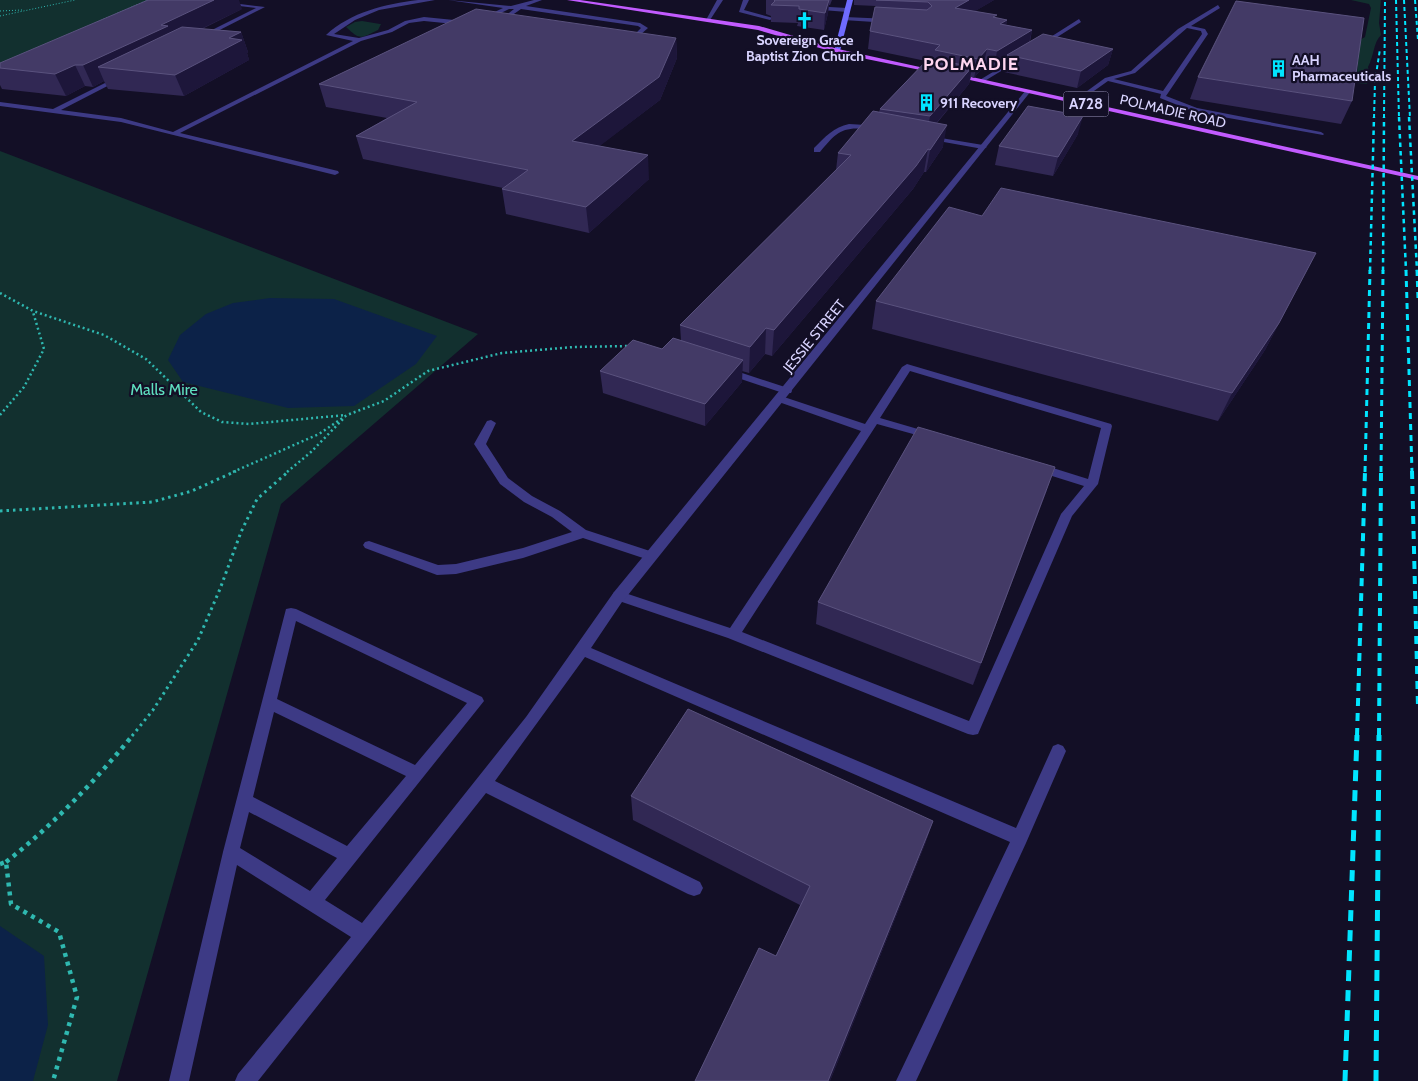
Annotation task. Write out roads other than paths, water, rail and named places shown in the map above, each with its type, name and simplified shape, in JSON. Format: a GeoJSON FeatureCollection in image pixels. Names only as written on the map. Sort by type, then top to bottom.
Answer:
{"type":"FeatureCollection","features":[{"type":"Feature","properties":{"kind":"main road","name":"POLMADIE ROAD"},"geometry":{"type":"LineString","coordinates":[[570,0],[588,1],[760,28],[837,50],[1418,178]]}},
{"type":"Feature","properties":{"kind":"main road"},"geometry":{"type":"LineString","coordinates":[[837,50],[850,0]]}},
{"type":"Feature","properties":{"kind":"street"},"geometry":{"type":"LineString","coordinates":[[192,42],[262,7],[193,0]]}},
{"type":"Feature","properties":{"kind":"street"},"geometry":{"type":"LineString","coordinates":[[358,40],[329,34],[342,24],[382,7],[432,0]]}},
{"type":"Feature","properties":{"kind":"street"},"geometry":{"type":"LineString","coordinates":[[451,0],[520,8],[640,25],[645,28],[638,34],[624,36],[510,18],[508,16],[520,8],[539,0]]}},
{"type":"Feature","properties":{"kind":"street"},"geometry":{"type":"LineString","coordinates":[[708,20],[720,0]]}},
{"type":"Feature","properties":{"kind":"street"},"geometry":{"type":"LineString","coordinates":[[746,0],[741,11],[770,18]]}},
{"type":"Feature","properties":{"kind":"street"},"geometry":{"type":"LineString","coordinates":[[1075,102],[1108,79],[1133,72],[1186,26],[1218,7]]}},
{"type":"Feature","properties":{"kind":"street"},"geometry":{"type":"LineString","coordinates":[[174,134],[358,40],[390,30],[407,22],[424,18],[475,24],[508,8]]}},
{"type":"Feature","properties":{"kind":"street"},"geometry":{"type":"LineString","coordinates":[[803,8],[847,10]]}},
{"type":"Feature","properties":{"kind":"street"},"geometry":{"type":"LineString","coordinates":[[845,19],[897,22]]}},
{"type":"Feature","properties":{"kind":"street"},"geometry":{"type":"LineString","coordinates":[[1033,50],[1079,21]]}},
{"type":"Feature","properties":{"kind":"street"},"geometry":{"type":"LineString","coordinates":[[1186,26],[1203,30],[1205,34],[1162,97],[1195,110],[1321,134]]}},
{"type":"Feature","properties":{"kind":"street"},"geometry":{"type":"LineString","coordinates":[[981,81],[1026,54]]}},
{"type":"Feature","properties":{"kind":"street"},"geometry":{"type":"LineString","coordinates":[[54,111],[132,72]]}},
{"type":"Feature","properties":{"kind":"street"},"geometry":{"type":"LineString","coordinates":[[1108,79],[1165,92]]}},
{"type":"Feature","properties":{"kind":"street","name":"JESSIE STREET"},"geometry":{"type":"LineString","coordinates":[[245,1081],[484,784],[583,650],[619,596],[784,395],[1028,91]]}},
{"type":"Feature","properties":{"kind":"street"},"geometry":{"type":"LineString","coordinates":[[0,104],[121,120],[334,173]]}},
{"type":"Feature","properties":{"kind":"street"},"geometry":{"type":"LineString","coordinates":[[817,150],[834,131],[841,127],[851,126],[887,131]]}},
{"type":"Feature","properties":{"kind":"street"},"geometry":{"type":"LineString","coordinates":[[925,138],[983,147]]}},
{"type":"Feature","properties":{"kind":"street"},"geometry":{"type":"LineString","coordinates":[[619,596],[733,634],[973,729],[1067,514],[1092,484],[1108,426],[908,367],[733,634]]}},
{"type":"Feature","properties":{"kind":"street"},"geometry":{"type":"LineString","coordinates":[[721,370],[784,395],[871,424],[940,439]]}},
{"type":"Feature","properties":{"kind":"street"},"geometry":{"type":"LineString","coordinates":[[491,423],[480,444],[504,481],[528,499],[556,514],[582,533],[652,556]]}},
{"type":"Feature","properties":{"kind":"street"},"geometry":{"type":"LineString","coordinates":[[1026,464],[1092,484]]}},
{"type":"Feature","properties":{"kind":"street"},"geometry":{"type":"LineString","coordinates":[[369,545],[437,570],[456,569],[523,553],[582,533]]}},
{"type":"Feature","properties":{"kind":"street"},"geometry":{"type":"LineString","coordinates":[[179,1081],[231,852],[291,613],[476,701],[312,902]]}},
{"type":"Feature","properties":{"kind":"street"},"geometry":{"type":"LineString","coordinates":[[583,650],[1020,838]]}},
{"type":"Feature","properties":{"kind":"street"},"geometry":{"type":"LineString","coordinates":[[268,702],[417,774]]}},
{"type":"Feature","properties":{"kind":"street"},"geometry":{"type":"LineString","coordinates":[[906,1081],[1020,838],[1058,752]]}},
{"type":"Feature","properties":{"kind":"street"},"geometry":{"type":"LineString","coordinates":[[484,784],[694,888]]}},
{"type":"Feature","properties":{"kind":"street"},"geometry":{"type":"LineString","coordinates":[[244,801],[349,856]]}},
{"type":"Feature","properties":{"kind":"street"},"geometry":{"type":"LineString","coordinates":[[231,852],[363,934]]}},
{"type":"Feature","properties":{"kind":"water"},"geometry":{"type":"Polygon","coordinates":[[[270,298],[334,299],[437,336],[416,364],[354,406],[288,408],[183,382],[168,360],[180,335],[206,314],[233,303],[270,298]]]}},
{"type":"Feature","properties":{"kind":"water"},"geometry":{"type":"Polygon","coordinates":[[[0,926],[44,956],[48,1025],[33,1081],[0,1081],[0,926]]]}},
{"type":"Feature","properties":{"kind":"railway"},"geometry":{"type":"LineString","coordinates":[[1384,118],[1385,0]]}},
{"type":"Feature","properties":{"kind":"railway"},"geometry":{"type":"LineString","coordinates":[[1396,0],[1399,118]]}},
{"type":"Feature","properties":{"kind":"railway"},"geometry":{"type":"LineString","coordinates":[[1404,0],[1410,118]]}},
{"type":"Feature","properties":{"kind":"railway"},"geometry":{"type":"LineString","coordinates":[[1415,0],[1418,40]]}},
{"type":"Feature","properties":{"kind":"railway"},"geometry":{"type":"LineString","coordinates":[[1374,118],[1375,81],[1380,49]]}},
{"type":"Feature","properties":{"kind":"railway"},"geometry":{"type":"LineString","coordinates":[[1370,271],[1374,117]]}},
{"type":"Feature","properties":{"kind":"railway"},"geometry":{"type":"LineString","coordinates":[[1383,271],[1384,117]]}},
{"type":"Feature","properties":{"kind":"railway"},"geometry":{"type":"LineString","coordinates":[[1399,117],[1406,271]]}},
{"type":"Feature","properties":{"kind":"railway"},"geometry":{"type":"LineString","coordinates":[[1409,117],[1417,271]]}},
{"type":"Feature","properties":{"kind":"railway"},"geometry":{"type":"LineString","coordinates":[[1365,472],[1370,270]]}},
{"type":"Feature","properties":{"kind":"railway"},"geometry":{"type":"LineString","coordinates":[[1381,472],[1383,270]]}},
{"type":"Feature","properties":{"kind":"railway"},"geometry":{"type":"LineString","coordinates":[[1406,270],[1412,472]]}},
{"type":"Feature","properties":{"kind":"railway"},"geometry":{"type":"LineString","coordinates":[[1417,270],[1418,299]]}},
{"type":"Feature","properties":{"kind":"railway"},"geometry":{"type":"LineString","coordinates":[[1357,736],[1365,471]]}},
{"type":"Feature","properties":{"kind":"railway"},"geometry":{"type":"LineString","coordinates":[[1379,736],[1381,471]]}},
{"type":"Feature","properties":{"kind":"railway"},"geometry":{"type":"LineString","coordinates":[[1412,471],[1418,707]]}},
{"type":"Feature","properties":{"kind":"railway"},"geometry":{"type":"LineString","coordinates":[[1345,1081],[1357,735]]}},
{"type":"Feature","properties":{"kind":"railway"},"geometry":{"type":"LineString","coordinates":[[1376,1081],[1379,735]]}},
{"type":"Feature","properties":{"kind":"place","name":"Sovereign Grace Baptist Zion Church"},"geometry":{"type":"Point","coordinates":[805,20]}},
{"type":"Feature","properties":{"kind":"place","name":"AAH Pharmaceuticals"},"geometry":{"type":"Point","coordinates":[1278,68]}},
{"type":"Feature","properties":{"kind":"place","name":"911 Recovery"},"geometry":{"type":"Point","coordinates":[926,103]}},
{"type":"Feature","properties":{"kind":"district","name":"POLMADIE"},"geometry":{"type":"Point","coordinates":[971,64]}},
{"type":"Feature","properties":{"kind":"park label","name":"Malls Mire"},"geometry":{"type":"Point","coordinates":[164,389]}}]}
